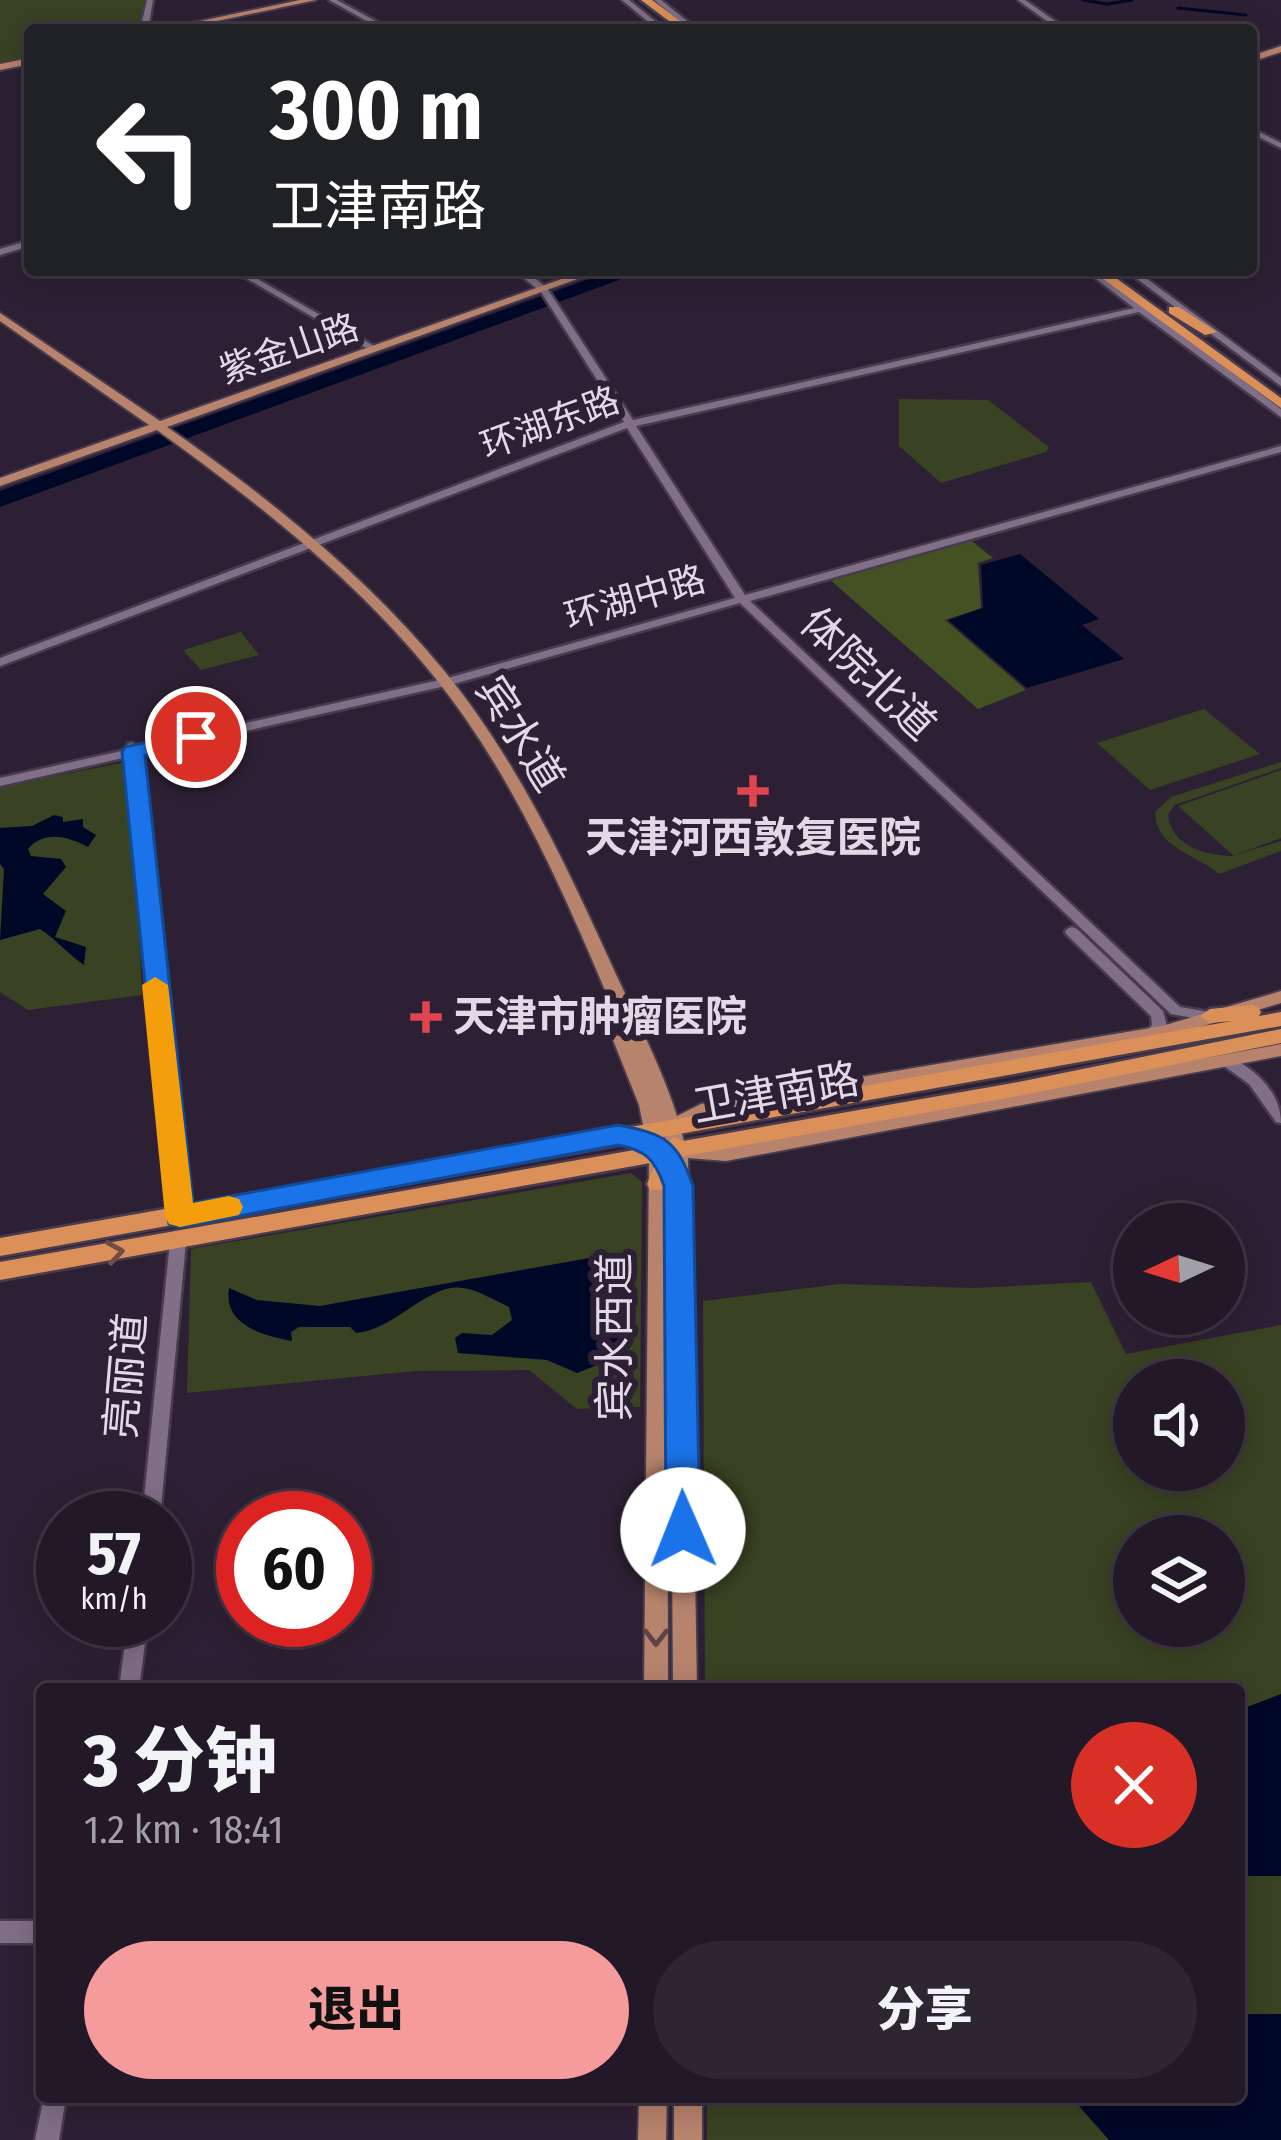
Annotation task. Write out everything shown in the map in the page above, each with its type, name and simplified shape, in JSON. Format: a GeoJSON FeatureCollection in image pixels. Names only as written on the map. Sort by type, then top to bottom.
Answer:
{"type":"FeatureCollection","features":[{"type":"Feature","properties":{"kind":"highway"},"geometry":{"type":"LineString","coordinates":[[634,0],[663,24]]}},
{"type":"Feature","properties":{"kind":"highway"},"geometry":{"type":"LineString","coordinates":[[646,0],[681,24]]}},
{"type":"Feature","properties":{"kind":"highway"},"geometry":{"type":"LineString","coordinates":[[1102,276],[1281,404]]}},
{"type":"Feature","properties":{"kind":"highway"},"geometry":{"type":"LineString","coordinates":[[1119,276],[1147,304],[1281,387]]}},
{"type":"Feature","properties":{"kind":"highway"},"geometry":{"type":"LineString","coordinates":[[1147,304],[1210,332]]}},
{"type":"Feature","properties":{"kind":"highway"},"geometry":{"type":"LineString","coordinates":[[1195,341],[1245,386]]}},
{"type":"Feature","properties":{"kind":"highway"},"geometry":{"type":"LineString","coordinates":[[1210,1016],[1276,1027]]}},
{"type":"Feature","properties":{"kind":"highway","name":"卫津南路"},"geometry":{"type":"LineString","coordinates":[[0,1246],[618,1135],[671,1139],[1194,1055],[1276,1027]]}},
{"type":"Feature","properties":{"kind":"highway","name":"卫津南路"},"geometry":{"type":"LineString","coordinates":[[0,1271],[626,1160],[726,1115],[803,1092],[1276,1027]]}},
{"type":"Feature","properties":{"kind":"highway"},"geometry":{"type":"LineString","coordinates":[[1194,1055],[1228,1062]]}},
{"type":"Feature","properties":{"kind":"highway"},"geometry":{"type":"LineString","coordinates":[[668,1185],[671,1139]]}},
{"type":"Feature","properties":{"kind":"highway"},"geometry":{"type":"LineString","coordinates":[[626,1160],[644,1166],[668,1185]]}},
{"type":"Feature","properties":{"kind":"main road"},"geometry":{"type":"LineString","coordinates":[[193,24],[312,0]]}},
{"type":"Feature","properties":{"kind":"main road"},"geometry":{"type":"LineString","coordinates":[[208,24],[328,0]]}},
{"type":"Feature","properties":{"kind":"main road"},"geometry":{"type":"LineString","coordinates":[[188,24],[203,22]]}},
{"type":"Feature","properties":{"kind":"main road","name":"紫金山路"},"geometry":{"type":"LineString","coordinates":[[0,479],[566,276]]}},
{"type":"Feature","properties":{"kind":"main road","name":"紫金山路"},"geometry":{"type":"LineString","coordinates":[[155,427],[368,346],[578,276]]}},
{"type":"Feature","properties":{"kind":"main road"},"geometry":{"type":"LineString","coordinates":[[0,320],[155,427]]}},
{"type":"Feature","properties":{"kind":"main road","name":"宾水道"},"geometry":{"type":"LineString","coordinates":[[155,427],[308,544],[435,680],[513,782],[671,1139]]}},
{"type":"Feature","properties":{"kind":"main road"},"geometry":{"type":"LineString","coordinates":[[1103,1049],[1210,1016]]}},
{"type":"Feature","properties":{"kind":"main road"},"geometry":{"type":"LineString","coordinates":[[671,1139],[773,1146],[1228,1062],[1276,1027]]}},
{"type":"Feature","properties":{"kind":"main road"},"geometry":{"type":"LineString","coordinates":[[671,1139],[701,1111],[1157,1033]]}},
{"type":"Feature","properties":{"kind":"main road"},"geometry":{"type":"LineString","coordinates":[[668,1185],[688,1164],[671,1139]]}},
{"type":"Feature","properties":{"kind":"main road","name":"宾水西道"},"geometry":{"type":"LineString","coordinates":[[656,1683],[668,1185]]}},
{"type":"Feature","properties":{"kind":"main road","name":"宾水西道"},"geometry":{"type":"LineString","coordinates":[[668,1185],[685,1683]]}},
{"type":"Feature","properties":{"kind":"main road"},"geometry":{"type":"LineString","coordinates":[[652,2103],[652,2140]]}},
{"type":"Feature","properties":{"kind":"main road"},"geometry":{"type":"LineString","coordinates":[[688,2103],[688,2140]]}},
{"type":"Feature","properties":{"kind":"street"},"geometry":{"type":"LineString","coordinates":[[328,0],[374,24]]}},
{"type":"Feature","properties":{"kind":"street"},"geometry":{"type":"LineString","coordinates":[[625,0],[662,24]]}},
{"type":"Feature","properties":{"kind":"street"},"geometry":{"type":"LineString","coordinates":[[657,0],[683,24]]}},
{"type":"Feature","properties":{"kind":"street"},"geometry":{"type":"LineString","coordinates":[[1023,0],[1059,24]]}},
{"type":"Feature","properties":{"kind":"street"},"geometry":{"type":"LineString","coordinates":[[246,276],[368,346]]}},
{"type":"Feature","properties":{"kind":"street"},"geometry":{"type":"LineString","coordinates":[[516,276],[538,289]]}},
{"type":"Feature","properties":{"kind":"street"},"geometry":{"type":"LineString","coordinates":[[524,276],[538,289]]}},
{"type":"Feature","properties":{"kind":"street"},"geometry":{"type":"LineString","coordinates":[[1103,276],[1147,304],[1281,414]]}},
{"type":"Feature","properties":{"kind":"street"},"geometry":{"type":"LineString","coordinates":[[1137,276],[1281,387]]}},
{"type":"Feature","properties":{"kind":"street","name":"体院北道"},"geometry":{"type":"LineString","coordinates":[[538,289],[736,599],[1158,1013],[1157,1033]]}},
{"type":"Feature","properties":{"kind":"street","name":"环湖东路"},"geometry":{"type":"LineString","coordinates":[[0,662],[625,425],[1147,304]]}},
{"type":"Feature","properties":{"kind":"street","name":"环湖中路"},"geometry":{"type":"LineString","coordinates":[[0,779],[435,680],[1281,447]]}},
{"type":"Feature","properties":{"kind":"street","name":"体院北道"},"geometry":{"type":"LineString","coordinates":[[736,599],[1176,1011],[1210,1016]]}},
{"type":"Feature","properties":{"kind":"street"},"geometry":{"type":"LineString","coordinates":[[132,749],[180,1216]]}},
{"type":"Feature","properties":{"kind":"street"},"geometry":{"type":"LineString","coordinates":[[1276,1027],[1260,1070],[1281,1104]]}},
{"type":"Feature","properties":{"kind":"street"},"geometry":{"type":"LineString","coordinates":[[1228,1062],[1246,1072],[1281,1118]]}},
{"type":"Feature","properties":{"kind":"street","name":"亮丽道"},"geometry":{"type":"LineString","coordinates":[[154,1491],[178,1242]]}},
{"type":"Feature","properties":{"kind":"street"},"geometry":{"type":"LineString","coordinates":[[130,1683],[134,1647]]}},
{"type":"Feature","properties":{"kind":"street"},"geometry":{"type":"LineString","coordinates":[[0,1932],[36,1932]]}},
{"type":"Feature","properties":{"kind":"street"},"geometry":{"type":"LineString","coordinates":[[47,2140],[54,2103]]}},
{"type":"Feature","properties":{"kind":"green space"},"geometry":{"type":"Polygon","coordinates":[[[0,0],[145,0],[140,24],[24,24],[24,57],[0,63],[0,0]]]}},
{"type":"Feature","properties":{"kind":"green space"},"geometry":{"type":"Polygon","coordinates":[[[899,399],[988,400],[1049,447],[1046,452],[941,483],[899,446],[899,399]]]}},
{"type":"Feature","properties":{"kind":"green space"},"geometry":{"type":"Polygon","coordinates":[[[968,538],[993,558],[978,563],[981,608],[945,620],[1026,690],[978,709],[829,579],[968,538]]]}},
{"type":"Feature","properties":{"kind":"green space"},"geometry":{"type":"Polygon","coordinates":[[[241,632],[259,655],[201,670],[183,650],[241,632]]]}},
{"type":"Feature","properties":{"kind":"green space"},"geometry":{"type":"Polygon","coordinates":[[[1204,709],[1260,754],[1150,790],[1097,743],[1204,709]]]}},
{"type":"Feature","properties":{"kind":"green space"},"geometry":{"type":"Polygon","coordinates":[[[1281,762],[1281,768],[1175,805],[1168,814],[1175,834],[1191,847],[1234,856],[1178,806],[1281,770],[1281,838],[1235,855],[1281,841],[1281,851],[1219,874],[1162,834],[1155,812],[1171,797],[1281,762]]]}},
{"type":"Feature","properties":{"kind":"green space"},"geometry":{"type":"Polygon","coordinates":[[[121,763],[132,771],[142,995],[28,1010],[0,992],[0,787],[121,763]]]}},
{"type":"Feature","properties":{"kind":"green space"},"geometry":{"type":"Polygon","coordinates":[[[631,1173],[642,1182],[640,1407],[577,1409],[529,1370],[416,1371],[187,1393],[191,1249],[631,1173]]]}},
{"type":"Feature","properties":{"kind":"green space"},"geometry":{"type":"Polygon","coordinates":[[[1091,1282],[1126,1354],[1281,1325],[1281,2140],[707,2140],[707,2103],[1245,2103],[1245,1683],[705,1683],[703,1301],[840,1284],[973,1288],[1091,1282]]]}},
{"type":"Feature","properties":{"kind":"water"},"geometry":{"type":"Polygon","coordinates":[[[597,276],[630,276],[0,507],[0,491],[597,276]]]}},
{"type":"Feature","properties":{"kind":"water"},"geometry":{"type":"Polygon","coordinates":[[[1020,554],[1099,619],[1082,625],[1124,659],[1027,688],[948,620],[983,608],[981,565],[1020,554]]]}},
{"type":"Feature","properties":{"kind":"water"},"geometry":{"type":"Polygon","coordinates":[[[54,815],[63,817],[63,822],[83,819],[83,827],[96,835],[88,847],[49,837],[28,849],[31,856],[61,859],[66,867],[43,894],[66,911],[55,937],[86,947],[84,965],[40,929],[0,940],[4,869],[0,828],[32,826],[54,815]]]}},
{"type":"Feature","properties":{"kind":"water"},"geometry":{"type":"Polygon","coordinates":[[[606,1255],[628,1256],[620,1356],[577,1373],[547,1360],[458,1353],[455,1338],[462,1333],[492,1335],[512,1320],[509,1307],[469,1289],[437,1292],[370,1330],[299,1327],[291,1332],[292,1341],[247,1326],[229,1301],[229,1288],[257,1300],[320,1306],[606,1255]]]}},
{"type":"Feature","properties":{"kind":"water"},"geometry":{"type":"Polygon","coordinates":[[[1281,1694],[1281,1876],[1245,1876],[1245,1708],[1281,1694]]]}},
{"type":"Feature","properties":{"kind":"water"},"geometry":{"type":"Polygon","coordinates":[[[1245,2014],[1281,2014],[1281,2140],[1109,2140],[1076,2103],[1245,2103],[1245,2014]]]}},
{"type":"Feature","properties":{"kind":"waterway"},"geometry":{"type":"LineString","coordinates":[[1083,0],[1107,4],[1132,0]]}},
{"type":"Feature","properties":{"kind":"waterway"},"geometry":{"type":"LineString","coordinates":[[1178,8],[1246,15]]}},
{"type":"Feature","properties":{"kind":"slow traffic"},"geometry":{"type":"LineString","coordinates":[[155,985],[180,1216],[229,1207]]}},
{"type":"Feature","properties":{"kind":"place","name":"天津河西敦复医院"},"geometry":{"type":"Point","coordinates":[753,791]}},
{"type":"Feature","properties":{"kind":"place","name":"天津市肿瘤医院"},"geometry":{"type":"Point","coordinates":[426,1017]}},
{"type":"Feature","properties":{"kind":"route"},"geometry":{"type":"LineString","coordinates":[[196,737],[133,752],[180,1216],[618,1135],[650,1141],[670,1160],[678,1186],[683,1530]]}}]}
